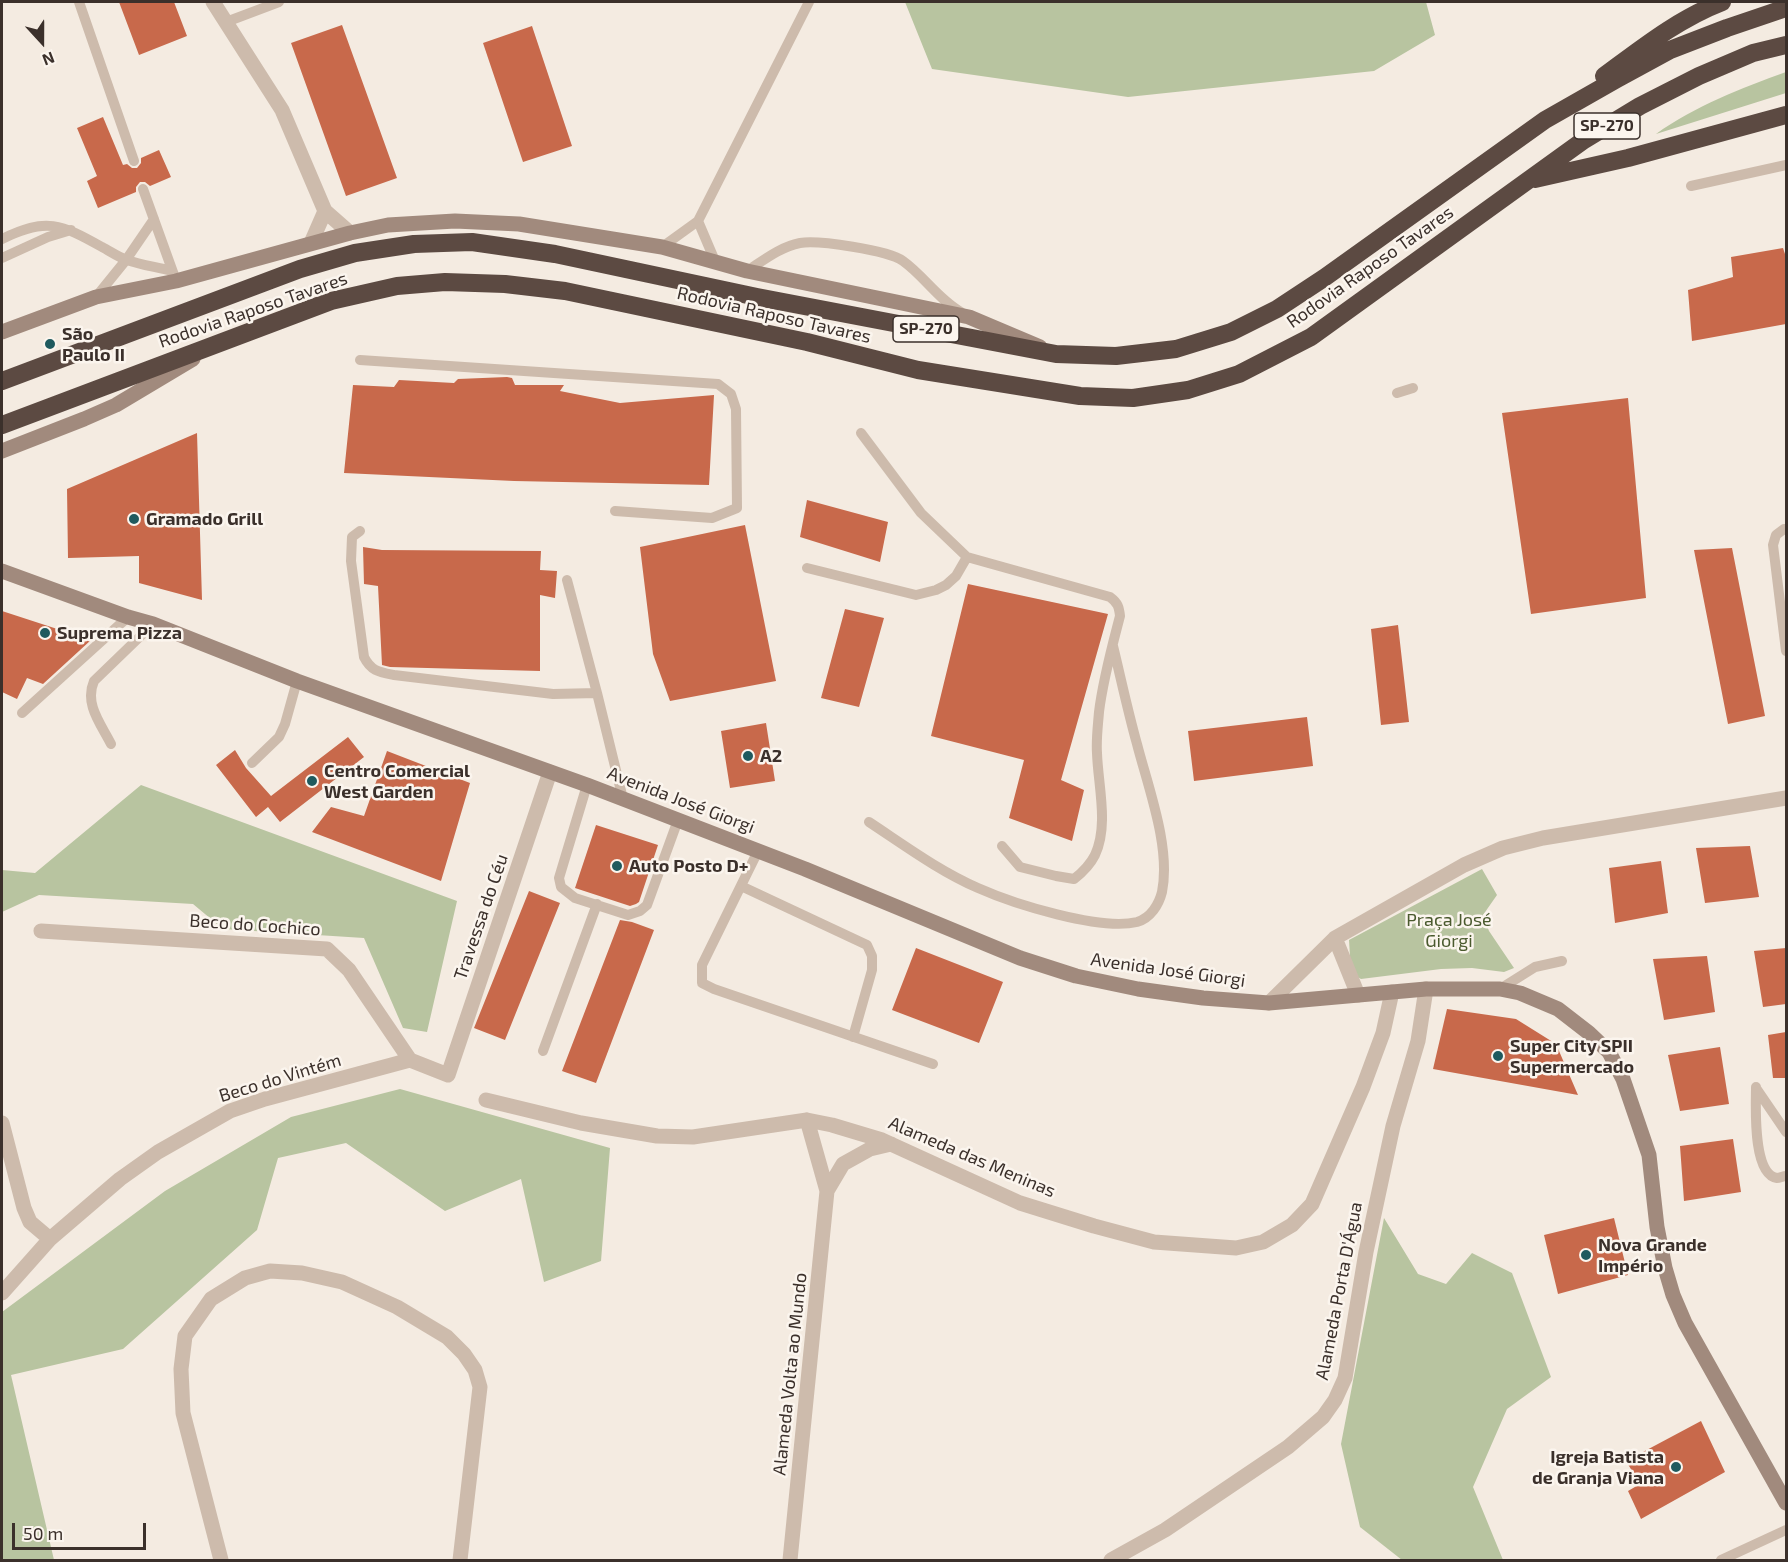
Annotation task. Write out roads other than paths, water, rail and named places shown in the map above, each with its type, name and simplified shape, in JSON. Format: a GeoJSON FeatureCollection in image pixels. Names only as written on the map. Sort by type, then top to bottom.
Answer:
{"type":"FeatureCollection","features":[{"type":"Feature","properties":{"kind":"highway"},"geometry":{"type":"LineString","coordinates":[[1545,120],[1654,38],[1689,16],[1722,2]]}},
{"type":"Feature","properties":{"kind":"highway","name":"Rodovia Raposo Tavares"},"geometry":{"type":"LineString","coordinates":[[2,381],[289,273],[355,253],[414,244],[472,242],[555,254],[757,297],[1056,354],[1116,356],[1176,349],[1231,332],[1277,309],[1545,120],[1670,50],[1786,8]]}},
{"type":"Feature","properties":{"kind":"highway","name":"Rodovia Raposo Tavares"},"geometry":{"type":"LineString","coordinates":[[2,425],[331,301],[397,286],[445,282],[506,284],[565,291],[807,342],[918,370],[1080,396],[1133,398],[1188,390],[1239,374],[1311,337],[1584,140],[1640,106],[1699,76],[1753,53],[1786,45]]}},
{"type":"Feature","properties":{"kind":"highway"},"geometry":{"type":"LineString","coordinates":[[1526,181],[1628,158],[1786,115]]}},
{"type":"Feature","properties":{"kind":"street"},"geometry":{"type":"LineString","coordinates":[[213,2],[282,110],[325,211],[350,233]]}},
{"type":"Feature","properties":{"kind":"street"},"geometry":{"type":"LineString","coordinates":[[310,243],[325,211]]}},
{"type":"Feature","properties":{"kind":"street"},"geometry":{"type":"LineString","coordinates":[[2,332],[96,297],[350,233],[388,225],[421,222],[484,222],[519,224],[662,247],[747,271],[969,317],[1056,354]]}},
{"type":"Feature","properties":{"kind":"street"},"geometry":{"type":"LineString","coordinates":[[2,450],[116,405],[226,340]]}},
{"type":"Feature","properties":{"kind":"street","name":"Avenida José Giorgi"},"geometry":{"type":"LineString","coordinates":[[2,571],[153,624],[297,681],[587,785],[758,851],[1020,958],[1076,976],[1138,989],[1203,998],[1269,1003],[1426,989],[1500,989],[1520,993],[1558,1009],[1610,1052],[1623,1079],[1649,1155],[1657,1227],[1673,1295],[1685,1323],[1786,1503]]}},
{"type":"Feature","properties":{"kind":"street","name":"Travessa do Céu"},"geometry":{"type":"LineString","coordinates":[[410,1060],[448,1074],[550,772]]}},
{"type":"Feature","properties":{"kind":"street"},"geometry":{"type":"LineString","coordinates":[[1269,1003],[1335,938],[1464,865],[1503,848],[1543,838],[1786,798]]}},
{"type":"Feature","properties":{"kind":"street","name":"Beco do Cochico"},"geometry":{"type":"LineString","coordinates":[[40,931],[327,949],[349,970],[410,1060]]}},
{"type":"Feature","properties":{"kind":"street"},"geometry":{"type":"LineString","coordinates":[[1335,938],[1358,995]]}},
{"type":"Feature","properties":{"kind":"street","name":"Alameda Porta D'Água"},"geometry":{"type":"LineString","coordinates":[[1111,1560],[1165,1530],[1288,1447],[1323,1417],[1335,1400],[1345,1378],[1369,1240],[1393,1126],[1418,1041],[1426,989]]}},
{"type":"Feature","properties":{"kind":"street","name":"Alameda das Meninas"},"geometry":{"type":"LineString","coordinates":[[486,1100],[580,1123],[657,1136],[693,1137],[807,1120],[861,1132],[1020,1203],[1154,1242],[1236,1248],[1263,1242],[1292,1225],[1312,1204],[1363,1087],[1383,1033],[1392,992]]}},
{"type":"Feature","properties":{"kind":"street","name":"Beco do Vintém"},"geometry":{"type":"LineString","coordinates":[[2,1293],[50,1239],[120,1179],[158,1152],[230,1111],[265,1099],[410,1060]]}},
{"type":"Feature","properties":{"kind":"street","name":"Alameda Volta ao Mundo"},"geometry":{"type":"LineString","coordinates":[[790,1560],[827,1191],[807,1120]]}},
{"type":"Feature","properties":{"kind":"street"},"geometry":{"type":"LineString","coordinates":[[2,1123],[24,1208],[30,1222],[50,1239]]}},
{"type":"Feature","properties":{"kind":"street","name":"Alameda Volta ao Mundo"},"geometry":{"type":"LineString","coordinates":[[827,1191],[843,1164],[870,1149],[891,1144]]}},
{"type":"Feature","properties":{"kind":"street"},"geometry":{"type":"LineString","coordinates":[[221,1560],[183,1413],[181,1368],[185,1336],[211,1299],[245,1278],[270,1271],[302,1273],[342,1282],[397,1307],[447,1337],[470,1362],[480,1387],[460,1560]]}},
{"type":"Feature","properties":{"kind":"lane"},"geometry":{"type":"LineString","coordinates":[[79,2],[134,161]]}},
{"type":"Feature","properties":{"kind":"lane"},"geometry":{"type":"LineString","coordinates":[[226,22],[279,2]]}},
{"type":"Feature","properties":{"kind":"lane"},"geometry":{"type":"LineString","coordinates":[[662,247],[698,221],[809,2]]}},
{"type":"Feature","properties":{"kind":"lane"},"geometry":{"type":"LineString","coordinates":[[1691,186],[1786,165]]}},
{"type":"Feature","properties":{"kind":"lane"},"geometry":{"type":"LineString","coordinates":[[143,189],[174,276]]}},
{"type":"Feature","properties":{"kind":"lane"},"geometry":{"type":"LineString","coordinates":[[96,297],[126,260],[154,219]]}},
{"type":"Feature","properties":{"kind":"lane"},"geometry":{"type":"LineString","coordinates":[[698,221],[715,261]]}},
{"type":"Feature","properties":{"kind":"lane"},"geometry":{"type":"LineString","coordinates":[[2,239],[18,231],[38,226],[59,226],[72,230],[126,260],[174,276]]}},
{"type":"Feature","properties":{"kind":"lane"},"geometry":{"type":"LineString","coordinates":[[2,258],[48,237],[72,230]]}},
{"type":"Feature","properties":{"kind":"lane"},"geometry":{"type":"LineString","coordinates":[[747,271],[781,249],[800,243],[815,243],[889,254],[903,261],[945,301],[969,317]]}},
{"type":"Feature","properties":{"kind":"lane"},"geometry":{"type":"LineString","coordinates":[[360,360],[718,384],[730,394],[736,409],[737,508],[712,518],[615,511]]}},
{"type":"Feature","properties":{"kind":"lane"},"geometry":{"type":"LineString","coordinates":[[1397,393],[1413,388]]}},
{"type":"Feature","properties":{"kind":"lane"},"geometry":{"type":"LineString","coordinates":[[861,433],[921,513],[966,557],[1110,597],[1119,607],[1120,616],[1099,712],[1096,752],[1101,813],[1100,837],[1096,854],[1087,868],[1074,879],[1020,867],[1002,846]]}},
{"type":"Feature","properties":{"kind":"lane"},"geometry":{"type":"LineString","coordinates":[[1784,529],[1776,535],[1773,545],[1786,651]]}},
{"type":"Feature","properties":{"kind":"lane"},"geometry":{"type":"LineString","coordinates":[[360,531],[352,537],[351,561],[364,657],[374,671],[553,694],[597,693]]}},
{"type":"Feature","properties":{"kind":"lane"},"geometry":{"type":"LineString","coordinates":[[807,568],[916,594],[936,590],[946,585],[956,576],[966,557]]}},
{"type":"Feature","properties":{"kind":"lane"},"geometry":{"type":"LineString","coordinates":[[567,580],[623,799]]}},
{"type":"Feature","properties":{"kind":"lane"},"geometry":{"type":"LineString","coordinates":[[22,713],[128,617]]}},
{"type":"Feature","properties":{"kind":"lane"},"geometry":{"type":"LineString","coordinates":[[111,744],[92,706],[90,690],[94,681],[153,624]]}},
{"type":"Feature","properties":{"kind":"lane"},"geometry":{"type":"LineString","coordinates":[[869,822],[928,861],[977,888],[1026,906],[1095,922],[1116,924],[1139,921],[1153,913],[1162,893],[1161,840],[1125,702],[1113,643]]}},
{"type":"Feature","properties":{"kind":"lane"},"geometry":{"type":"LineString","coordinates":[[252,763],[279,737],[297,681]]}},
{"type":"Feature","properties":{"kind":"lane"},"geometry":{"type":"LineString","coordinates":[[587,785],[559,878],[561,887],[575,898],[628,915],[640,911],[647,904],[678,820]]}},
{"type":"Feature","properties":{"kind":"lane"},"geometry":{"type":"LineString","coordinates":[[758,851],[702,965],[702,983],[933,1064]]}},
{"type":"Feature","properties":{"kind":"lane"},"geometry":{"type":"LineString","coordinates":[[741,886],[867,945],[872,956],[872,970],[853,1037]]}},
{"type":"Feature","properties":{"kind":"lane"},"geometry":{"type":"LineString","coordinates":[[543,1051],[597,904]]}},
{"type":"Feature","properties":{"kind":"lane"},"geometry":{"type":"LineString","coordinates":[[1500,989],[1535,967],[1562,961]]}},
{"type":"Feature","properties":{"kind":"lane"},"geometry":{"type":"LineString","coordinates":[[1786,1132],[1756,1087],[1756,1141],[1763,1162],[1768,1173],[1777,1178],[1786,1176]]}},
{"type":"Feature","properties":{"kind":"lane"},"geometry":{"type":"LineString","coordinates":[[1721,1560],[1786,1530]]}},
{"type":"Feature","properties":{"kind":"place","name":"São Paulo II"},"geometry":{"type":"Point","coordinates":[50,344]}},
{"type":"Feature","properties":{"kind":"place","name":"Gramado Grill"},"geometry":{"type":"Point","coordinates":[134,519]}},
{"type":"Feature","properties":{"kind":"place","name":"Suprema Pizza"},"geometry":{"type":"Point","coordinates":[45,633]}},
{"type":"Feature","properties":{"kind":"place","name":"A2"},"geometry":{"type":"Point","coordinates":[748,756]}},
{"type":"Feature","properties":{"kind":"place","name":"Centro Comercial West Garden"},"geometry":{"type":"Point","coordinates":[312,781]}},
{"type":"Feature","properties":{"kind":"place","name":"Auto Posto D+"},"geometry":{"type":"Point","coordinates":[617,866]}},
{"type":"Feature","properties":{"kind":"place","name":"Super City SPII Supermercado"},"geometry":{"type":"Point","coordinates":[1498,1056]}},
{"type":"Feature","properties":{"kind":"place","name":"Nova Grande Império"},"geometry":{"type":"Point","coordinates":[1586,1255]}},
{"type":"Feature","properties":{"kind":"place","name":"Igreja Batista de Granja Viana"},"geometry":{"type":"Point","coordinates":[1676,1467]}},
{"type":"Feature","properties":{"kind":"park label","name":"Praça José Giorgi"},"geometry":{"type":"Point","coordinates":[1449,930]}}]}
